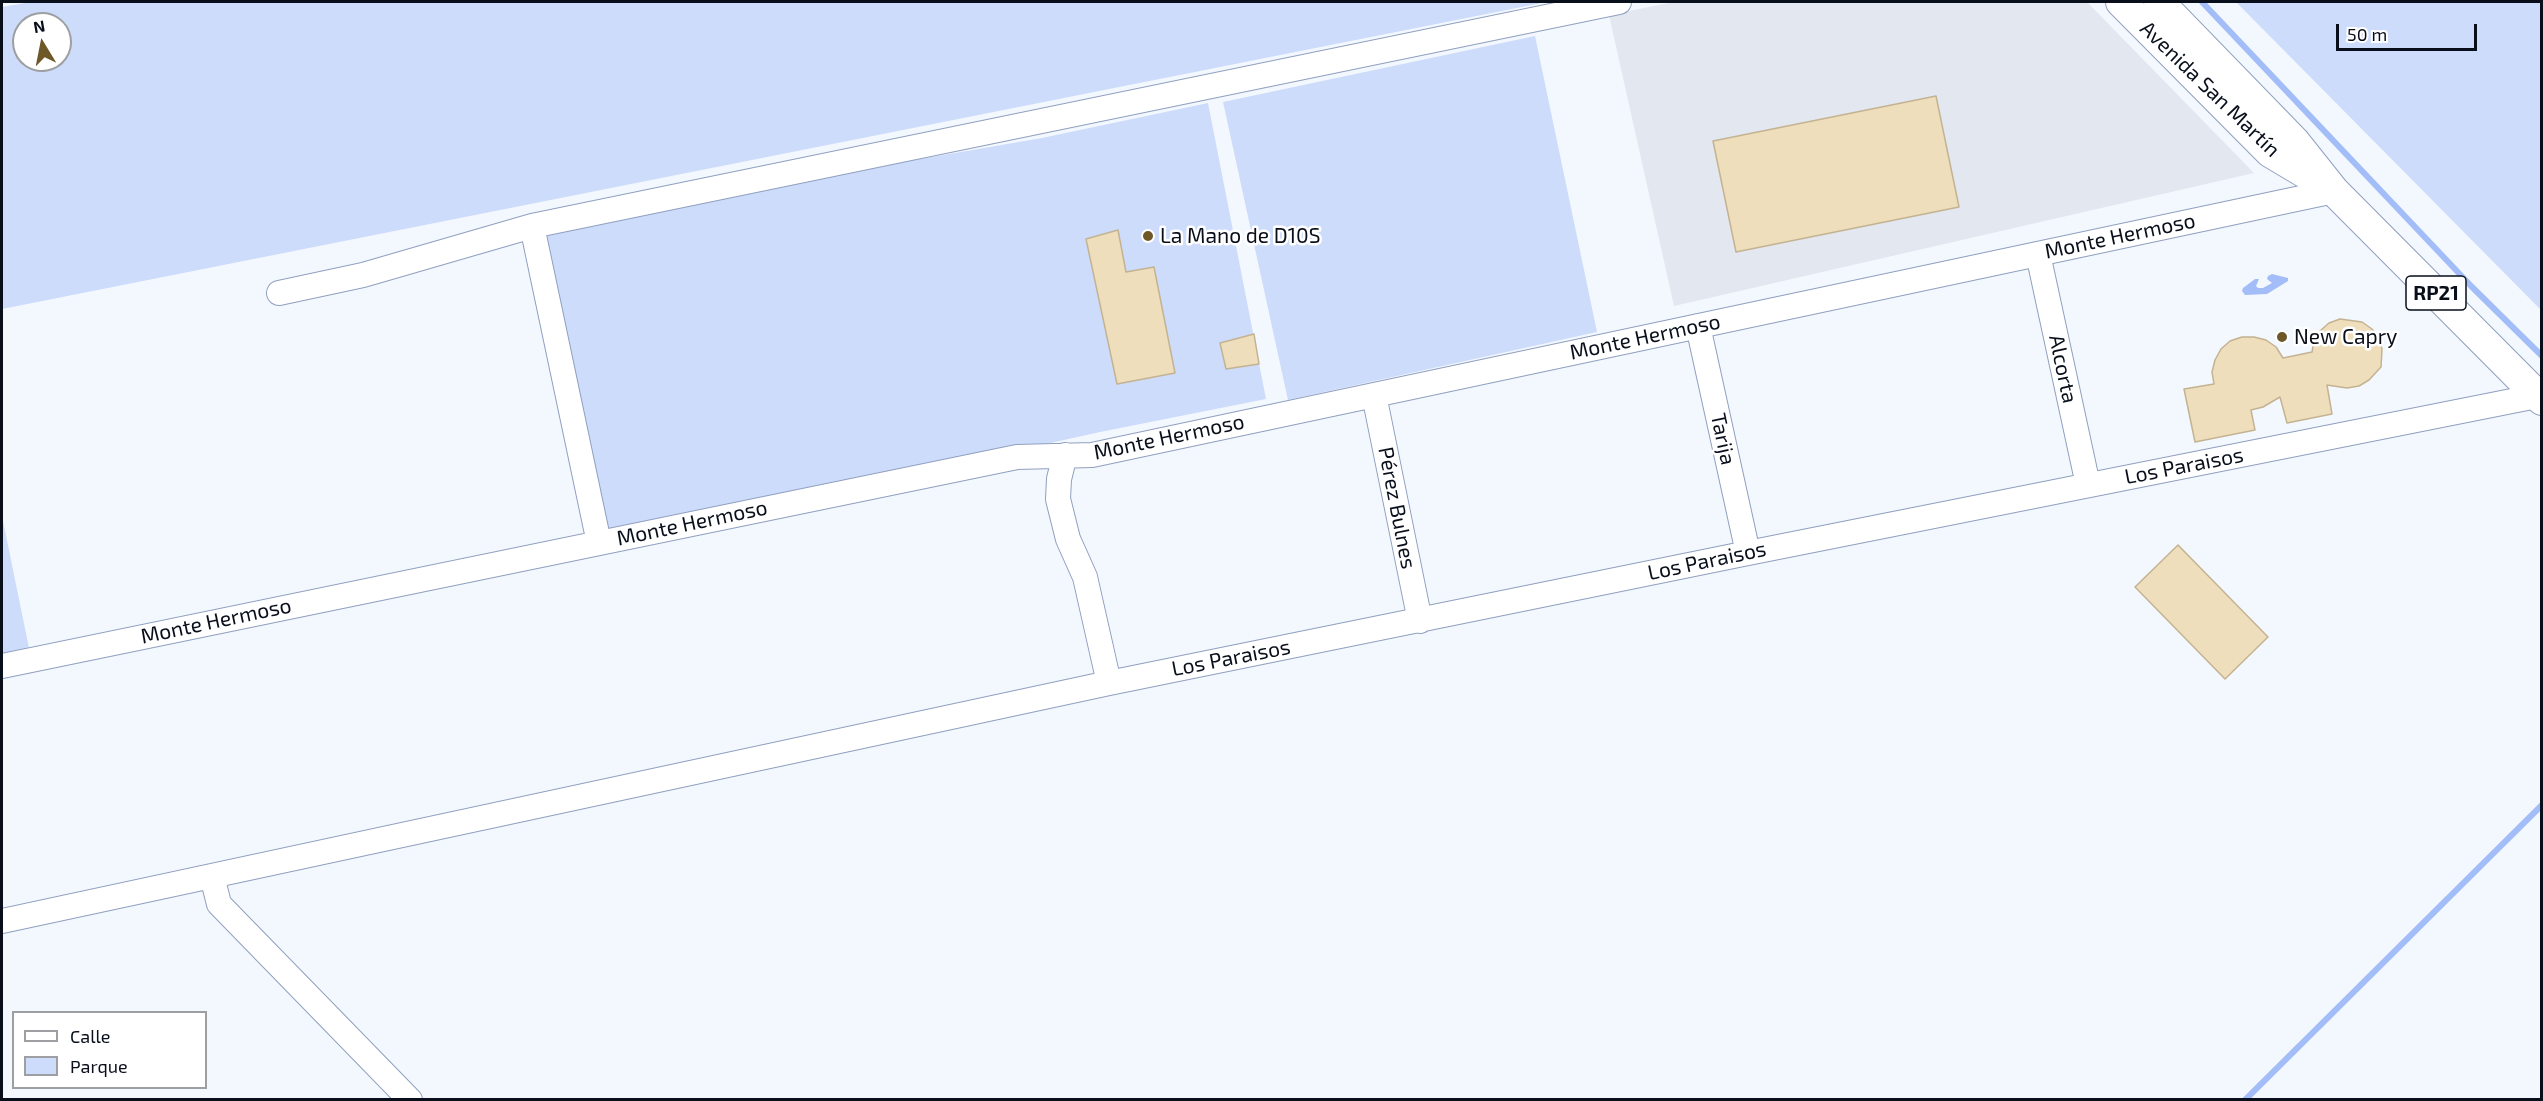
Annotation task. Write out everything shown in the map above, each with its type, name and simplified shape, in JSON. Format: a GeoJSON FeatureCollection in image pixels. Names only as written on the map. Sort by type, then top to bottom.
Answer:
{"type":"FeatureCollection","features":[{"type":"Feature","properties":{"kind":"main road","name":"Avenida San Martín"},"geometry":{"type":"LineString","coordinates":[[2121,2],[2270,152],[2334,191]]}},
{"type":"Feature","properties":{"kind":"main road","name":"Avenida San Martín"},"geometry":{"type":"LineString","coordinates":[[2159,2],[2295,142],[2334,191],[2539,398]]}},
{"type":"Feature","properties":{"kind":"street"},"geometry":{"type":"LineString","coordinates":[[279,292],[363,275],[532,226],[1619,2]]}},
{"type":"Feature","properties":{"kind":"street","name":"Monte Hermoso"},"geometry":{"type":"LineString","coordinates":[[2,666],[1017,457],[1092,455],[2334,191]]}},
{"type":"Feature","properties":{"kind":"street"},"geometry":{"type":"LineString","coordinates":[[532,226],[599,543]]}},
{"type":"Feature","properties":{"kind":"street","name":"Alcorta"},"geometry":{"type":"LineString","coordinates":[[2038,254],[2088,485]]}},
{"type":"Feature","properties":{"kind":"street","name":"Tarija"},"geometry":{"type":"LineString","coordinates":[[1698,326],[1748,553]]}},
{"type":"Feature","properties":{"kind":"street","name":"Pérez Bulnes"},"geometry":{"type":"LineString","coordinates":[[1374,395],[1420,621]]}},
{"type":"Feature","properties":{"kind":"street","name":"Los Paraisos"},"geometry":{"type":"LineString","coordinates":[[2,921],[1109,683],[2088,485],[2539,398]]}},
{"type":"Feature","properties":{"kind":"street"},"geometry":{"type":"LineString","coordinates":[[1065,455],[1059,478],[1058,499],[1068,539],[1085,577],[1109,683]]}},
{"type":"Feature","properties":{"kind":"street"},"geometry":{"type":"LineString","coordinates":[[212,876],[219,904],[410,1100]]}},
{"type":"Feature","properties":{"kind":"shaded area"},"geometry":{"type":"Polygon","coordinates":[[[1674,2],[2087,2],[2254,173],[1674,306],[1609,15],[1674,2]]]}},
{"type":"Feature","properties":{"kind":"green space"},"geometry":{"type":"Polygon","coordinates":[[[31,2],[1547,2],[2,309],[2,7],[31,2]]]}},
{"type":"Feature","properties":{"kind":"green space"},"geometry":{"type":"Polygon","coordinates":[[[2236,2],[2541,2],[2541,310],[2236,2]]]}},
{"type":"Feature","properties":{"kind":"green space"},"geometry":{"type":"Polygon","coordinates":[[[1535,36],[1597,332],[1288,400],[1223,102],[1535,36]]]}},
{"type":"Feature","properties":{"kind":"green space"},"geometry":{"type":"Polygon","coordinates":[[[1208,103],[1266,399],[1100,432],[608,541],[532,226],[1042,138],[1208,103]]]}},
{"type":"Feature","properties":{"kind":"green space"},"geometry":{"type":"Polygon","coordinates":[[[2,516],[30,653],[2,659],[2,516]]]}},
{"type":"Feature","properties":{"kind":"water"},"geometry":{"type":"Polygon","coordinates":[[[2272,274],[2288,278],[2288,281],[2267,294],[2245,295],[2242,291],[2255,279],[2259,279],[2256,286],[2258,288],[2272,283],[2267,279],[2272,274]]]}},
{"type":"Feature","properties":{"kind":"building"},"geometry":{"type":"Polygon","coordinates":[[[1936,96],[1959,207],[1736,252],[1713,141],[1936,96]]]}},
{"type":"Feature","properties":{"kind":"building"},"geometry":{"type":"Polygon","coordinates":[[[1118,230],[1126,272],[1154,267],[1175,373],[1117,384],[1086,239],[1118,230]]]}},
{"type":"Feature","properties":{"kind":"building"},"geometry":{"type":"Polygon","coordinates":[[[2340,319],[2362,322],[2372,329],[2379,338],[2382,349],[2381,367],[2369,380],[2359,386],[2347,388],[2327,385],[2332,414],[2287,423],[2280,397],[2263,407],[2251,410],[2255,430],[2195,442],[2184,389],[2214,384],[2212,372],[2215,360],[2221,349],[2230,341],[2242,337],[2266,340],[2276,347],[2283,358],[2312,352],[2314,341],[2320,331],[2329,323],[2340,319]]]}},
{"type":"Feature","properties":{"kind":"building"},"geometry":{"type":"Polygon","coordinates":[[[1254,334],[1259,364],[1226,369],[1220,343],[1254,334]]]}},
{"type":"Feature","properties":{"kind":"building"},"geometry":{"type":"Polygon","coordinates":[[[2178,545],[2268,637],[2225,679],[2135,587],[2178,545]]]}},
{"type":"Feature","properties":{"kind":"waterway"},"geometry":{"type":"LineString","coordinates":[[2202,2],[2472,287],[2542,356]]}},
{"type":"Feature","properties":{"kind":"waterway"},"geometry":{"type":"LineString","coordinates":[[2245,1100],[2542,805]]}},
{"type":"Feature","properties":{"kind":"place","name":"La Mano de D10S"},"geometry":{"type":"Point","coordinates":[1148,236]}},
{"type":"Feature","properties":{"kind":"place","name":"New Capry"},"geometry":{"type":"Point","coordinates":[2282,337]}}]}
